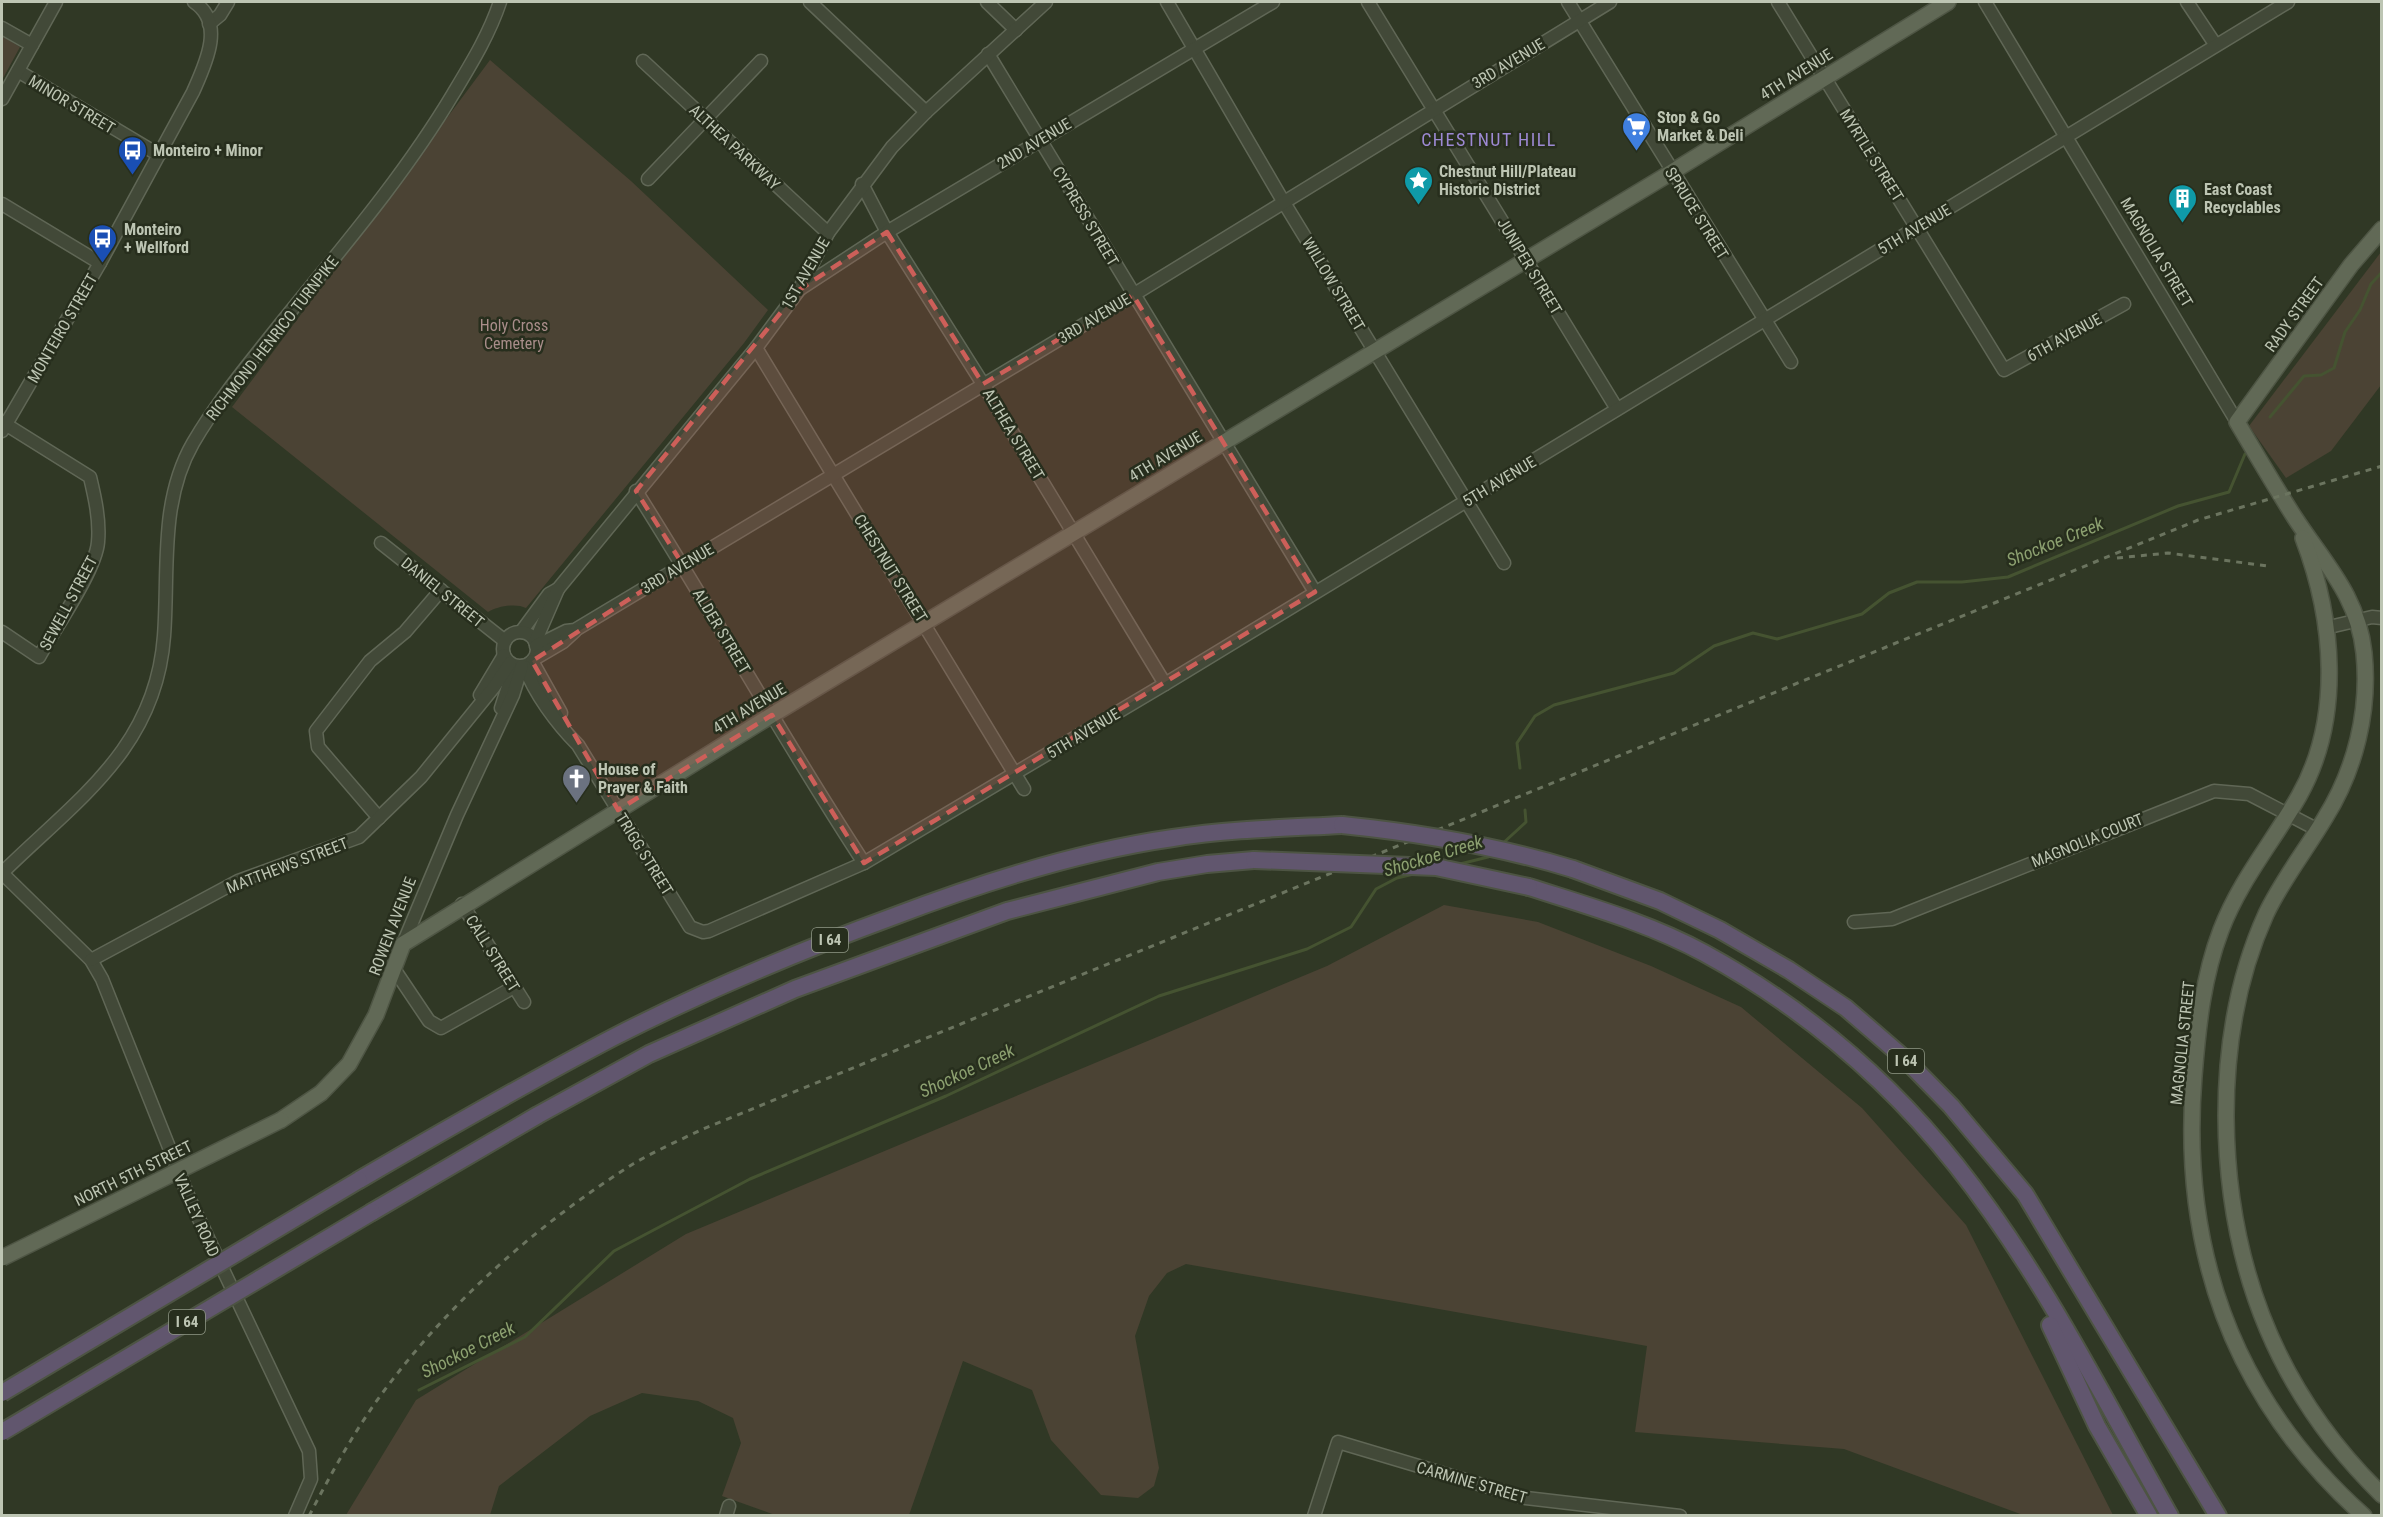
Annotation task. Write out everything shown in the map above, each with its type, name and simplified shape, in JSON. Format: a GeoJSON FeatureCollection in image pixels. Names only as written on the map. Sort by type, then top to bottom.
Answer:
{"type":"FeatureCollection","features":[{"type":"Feature","properties":{"kind":"highway","name":"I 64"},"geometry":{"type":"LineString","coordinates":[[2,1393],[482,1109],[614,1037],[684,1003],[805,950],[943,897],[1065,861],[1171,838],[1244,830],[1342,825],[1419,832],[1524,854],[1573,869],[1660,901],[1720,930],[1789,969],[1846,1008],[1904,1058],[1936,1090],[2025,1194],[2218,1515]]}},
{"type":"Feature","properties":{"kind":"highway","name":"I 64"},"geometry":{"type":"LineString","coordinates":[[2,1432],[538,1115],[649,1054],[795,989],[1007,911],[1158,872],[1207,864],[1254,860],[1436,867],[1529,887],[1647,927],[1702,952],[1794,1010],[1843,1047],[1875,1077],[1955,1163],[2013,1242],[2170,1515]]}},
{"type":"Feature","properties":{"kind":"highway"},"geometry":{"type":"LineString","coordinates":[[2013,1242],[2097,1426],[2149,1515]]}},
{"type":"Feature","properties":{"kind":"main road","name":"4TH AVENUE"},"geometry":{"type":"LineString","coordinates":[[403,944],[462,904],[1374,350],[1672,172],[1948,2]]}},
{"type":"Feature","properties":{"kind":"main road","name":"RADY STREET"},"geometry":{"type":"LineString","coordinates":[[2237,422],[2351,265],[2382,229]]}},
{"type":"Feature","properties":{"kind":"main road","name":"MAGNOLIA STREET"},"geometry":{"type":"LineString","coordinates":[[2237,422],[2296,521],[2350,598],[2358,620],[2365,677],[2360,733],[2343,784],[2318,830],[2268,910],[2240,987],[2227,1085],[2229,1177],[2239,1248],[2249,1284],[2272,1343],[2309,1410],[2354,1467],[2382,1495]]}},
{"type":"Feature","properties":{"kind":"main road","name":"MAGNOLIA STREET"},"geometry":{"type":"LineString","coordinates":[[2296,521],[2313,566],[2325,628],[2330,685],[2326,721],[2311,773],[2234,899],[2220,934],[2204,989],[2192,1097],[2195,1206],[2208,1269],[2221,1312],[2251,1378],[2292,1440],[2332,1486],[2364,1515]]}},
{"type":"Feature","properties":{"kind":"main road","name":"ROWEN AVENUE"},"geometry":{"type":"LineString","coordinates":[[281,1120],[307,1105],[349,1064],[376,1015],[403,944]]}},
{"type":"Feature","properties":{"kind":"main road","name":"NORTH 5TH STREET"},"geometry":{"type":"LineString","coordinates":[[2,1258],[281,1120]]}},
{"type":"Feature","properties":{"kind":"street"},"geometry":{"type":"LineString","coordinates":[[2,99],[56,2]]}},
{"type":"Feature","properties":{"kind":"street"},"geometry":{"type":"LineString","coordinates":[[194,2],[206,14],[209,24],[220,15],[228,2]]}},
{"type":"Feature","properties":{"kind":"street","name":"RICHMOND HENRICO TURNPIKE"},"geometry":{"type":"LineString","coordinates":[[2,873],[63,819],[118,760],[149,702],[157,678],[164,638],[170,513],[178,477],[193,443],[247,365],[417,152],[482,43],[500,2]]}},
{"type":"Feature","properties":{"kind":"street"},"geometry":{"type":"LineString","coordinates":[[810,2],[926,112]]}},
{"type":"Feature","properties":{"kind":"street"},"geometry":{"type":"LineString","coordinates":[[987,2],[1016,30]]}},
{"type":"Feature","properties":{"kind":"street","name":"1ST AVENUE"},"geometry":{"type":"LineString","coordinates":[[521,632],[539,607],[558,589],[636,491],[756,348],[799,290],[828,233],[862,184],[926,112],[1046,2]]}},
{"type":"Feature","properties":{"kind":"street","name":"WILLOW STREET"},"geometry":{"type":"LineString","coordinates":[[1167,2],[1283,201],[1504,563]]}},
{"type":"Feature","properties":{"kind":"street","name":"2ND AVENUE"},"geometry":{"type":"LineString","coordinates":[[799,290],[887,232],[1273,2]]}},
{"type":"Feature","properties":{"kind":"street","name":"JUNIPER STREET"},"geometry":{"type":"LineString","coordinates":[[1368,2],[1435,107],[1617,409]]}},
{"type":"Feature","properties":{"kind":"street","name":"SPRUCE STREET"},"geometry":{"type":"LineString","coordinates":[[1568,2],[1791,362]]}},
{"type":"Feature","properties":{"kind":"street","name":"3RD AVENUE"},"geometry":{"type":"LineString","coordinates":[[524,658],[563,642],[575,630],[832,473],[1133,295],[1435,107],[1610,2]]}},
{"type":"Feature","properties":{"kind":"street","name":"MYRTLE STREET"},"geometry":{"type":"LineString","coordinates":[[1778,2],[2004,370]]}},
{"type":"Feature","properties":{"kind":"street","name":"MAGNOLIA STREET"},"geometry":{"type":"LineString","coordinates":[[1985,2],[2237,422]]}},
{"type":"Feature","properties":{"kind":"street"},"geometry":{"type":"LineString","coordinates":[[2187,2],[2215,44]]}},
{"type":"Feature","properties":{"kind":"street","name":"5TH AVENUE"},"geometry":{"type":"LineString","coordinates":[[696,930],[710,931],[864,863],[1165,684],[2067,138],[2215,44],[2288,2]]}},
{"type":"Feature","properties":{"kind":"street","name":"MONTEIRO STREET"},"geometry":{"type":"LineString","coordinates":[[3,426],[100,263],[159,155],[205,64],[212,36],[209,24]]}},
{"type":"Feature","properties":{"kind":"street"},"geometry":{"type":"LineString","coordinates":[[2,28],[32,45]]}},
{"type":"Feature","properties":{"kind":"street","name":"CYPRESS STREET"},"geometry":{"type":"LineString","coordinates":[[988,54],[1315,592]]}},
{"type":"Feature","properties":{"kind":"street"},"geometry":{"type":"LineString","coordinates":[[648,179],[761,61]]}},
{"type":"Feature","properties":{"kind":"street","name":"ALTHEA PARKWAY"},"geometry":{"type":"LineString","coordinates":[[644,62],[828,233]]}},
{"type":"Feature","properties":{"kind":"street","name":"MINOR STREET"},"geometry":{"type":"LineString","coordinates":[[18,71],[159,155]]}},
{"type":"Feature","properties":{"kind":"street","name":"ALTHEA STREET"},"geometry":{"type":"LineString","coordinates":[[862,184],[887,232],[983,384],[1165,684]]}},
{"type":"Feature","properties":{"kind":"street"},"geometry":{"type":"LineString","coordinates":[[2,204],[100,263]]}},
{"type":"Feature","properties":{"kind":"street","name":"6TH AVENUE"},"geometry":{"type":"LineString","coordinates":[[2004,370],[2124,304]]}},
{"type":"Feature","properties":{"kind":"street","name":"CHESTNUT STREET"},"geometry":{"type":"LineString","coordinates":[[756,348],[1024,789]]}},
{"type":"Feature","properties":{"kind":"street","name":"SEWELL STREET"},"geometry":{"type":"LineString","coordinates":[[2,632],[39,657],[91,565],[98,543],[97,505],[90,477],[3,426]]}},
{"type":"Feature","properties":{"kind":"street","name":"ALDER STREET"},"geometry":{"type":"LineString","coordinates":[[636,491],[864,863]]}},
{"type":"Feature","properties":{"kind":"street","name":"DANIEL STREET"},"geometry":{"type":"LineString","coordinates":[[381,543],[505,641]]}},
{"type":"Feature","properties":{"kind":"street","name":"1ST AVENUE"},"geometry":{"type":"LineString","coordinates":[[524,658],[558,589]]}},
{"type":"Feature","properties":{"kind":"street"},"geometry":{"type":"LineString","coordinates":[[379,818],[321,751],[316,743],[316,731],[322,720],[370,662],[405,632],[441,590]]}},
{"type":"Feature","properties":{"kind":"street"},"geometry":{"type":"LineString","coordinates":[[2325,628],[2358,620],[2382,618]]}},
{"type":"Feature","properties":{"kind":"street"},"geometry":{"type":"LineString","coordinates":[[521,632],[530,636],[524,658],[505,641],[512,634],[521,632]]}},
{"type":"Feature","properties":{"kind":"street","name":"MATTHEWS STREET"},"geometry":{"type":"LineString","coordinates":[[92,960],[238,881],[349,841],[379,818],[420,777],[477,705],[524,658]]}},
{"type":"Feature","properties":{"kind":"street","name":"ROWEN AVENUE"},"geometry":{"type":"LineString","coordinates":[[403,944],[513,695],[524,658]]}},
{"type":"Feature","properties":{"kind":"street","name":"TRIGG STREET"},"geometry":{"type":"LineString","coordinates":[[524,658],[575,734],[578,745],[690,927],[696,930]]}},
{"type":"Feature","properties":{"kind":"street","name":"MAGNOLIA COURT"},"geometry":{"type":"LineString","coordinates":[[1854,922],[1892,919],[2214,791],[2248,794],[2318,830]]}},
{"type":"Feature","properties":{"kind":"street","name":"VALLEY ROAD"},"geometry":{"type":"LineString","coordinates":[[2,873],[92,960],[189,1200],[309,1451],[311,1479],[295,1515]]}},
{"type":"Feature","properties":{"kind":"street","name":"CALL STREET"},"geometry":{"type":"LineString","coordinates":[[462,904],[524,1002]]}},
{"type":"Feature","properties":{"kind":"street"},"geometry":{"type":"LineString","coordinates":[[394,969],[429,1021],[437,1027],[446,1028],[514,987]]}},
{"type":"Feature","properties":{"kind":"street","name":"CARMINE STREET"},"geometry":{"type":"LineString","coordinates":[[1314,1515],[1338,1442],[1526,1498],[1680,1515]]}},
{"type":"Feature","properties":{"kind":"highlighted area"},"geometry":{"type":"Polygon","coordinates":[[[887,232],[983,384],[1133,295],[1315,592],[864,863],[772,715],[618,810],[532,661],[683,565],[636,491],[799,290],[887,232]]]}},
{"type":"Feature","properties":{"kind":"green space"},"geometry":{"type":"Polygon","coordinates":[[[2,36],[20,47],[2,80],[2,36]]]}},
{"type":"Feature","properties":{"kind":"green space","name":"Holy Cross Cemetery"},"geometry":{"type":"Polygon","coordinates":[[[490,60],[631,181],[768,310],[744,343],[526,608],[507,606],[488,612],[232,407],[490,60]]]}},
{"type":"Feature","properties":{"kind":"green space"},"geometry":{"type":"Polygon","coordinates":[[[2381,252],[2381,385],[2331,451],[2286,478],[2249,426],[2381,252]]]}},
{"type":"Feature","properties":{"kind":"green space"},"geometry":{"type":"Polygon","coordinates":[[[1444,905],[1538,922],[1651,966],[1741,1007],[1862,1108],[1966,1225],[2113,1515],[2023,1515],[1844,1449],[1635,1432],[1647,1346],[1186,1264],[1167,1273],[1149,1296],[1135,1336],[1159,1468],[1154,1486],[1138,1498],[1101,1495],[1051,1440],[1032,1390],[963,1361],[909,1515],[775,1515],[722,1496],[741,1443],[733,1418],[698,1401],[642,1393],[590,1416],[499,1486],[490,1515],[346,1515],[416,1400],[686,1234],[1327,966],[1444,905]]]}},
{"type":"Feature","properties":{"kind":"waterway","name":"Shockoe Creek"},"geometry":{"type":"LineString","coordinates":[[2270,417],[2304,376],[2321,375],[2334,368],[2345,332],[2360,310],[2371,284],[2382,272]]}},
{"type":"Feature","properties":{"kind":"waterway","name":"Shockoe Creek"},"geometry":{"type":"LineString","coordinates":[[1520,768],[1517,743],[1535,716],[1554,705],[1674,673],[1714,646],[1753,633],[1777,639],[1862,614],[1889,593],[1917,582],[1962,582],[2008,577],[2178,506],[2229,492],[2245,454]]}},
{"type":"Feature","properties":{"kind":"waterway","name":"Shockoe Creek"},"geometry":{"type":"LineString","coordinates":[[1501,845],[1526,822],[1525,810]]}},
{"type":"Feature","properties":{"kind":"waterway","name":"Shockoe Creek"},"geometry":{"type":"LineString","coordinates":[[1456,865],[1492,854]]}},
{"type":"Feature","properties":{"kind":"waterway","name":"Shockoe Creek"},"geometry":{"type":"LineString","coordinates":[[419,1390],[525,1337],[614,1251],[750,1179],[946,1096],[1159,996],[1307,949],[1351,927],[1376,889],[1397,878],[1414,874]]}},
{"type":"Feature","properties":{"kind":"railway"},"geometry":{"type":"LineString","coordinates":[[309,1516],[367,1415],[390,1383],[443,1320],[502,1263],[566,1210],[633,1164],[659,1150],[703,1129],[2198,520],[2382,466]]}},
{"type":"Feature","properties":{"kind":"railway"},"geometry":{"type":"LineString","coordinates":[[2117,558],[2168,553],[2268,566]]}},
{"type":"Feature","properties":{"kind":"place","name":"Stop & Go Market & Deli"},"geometry":{"type":"Point","coordinates":[1636,152]}},
{"type":"Feature","properties":{"kind":"place","name":"Monteiro + Minor"},"geometry":{"type":"Point","coordinates":[132,176]}},
{"type":"Feature","properties":{"kind":"place","name":"Chestnut Hill/Plateau Historic District"},"geometry":{"type":"Point","coordinates":[1418,206]}},
{"type":"Feature","properties":{"kind":"place","name":"East Coast Recyclables"},"geometry":{"type":"Point","coordinates":[2183,224]}},
{"type":"Feature","properties":{"kind":"place","name":"Monteiro + Wellford"},"geometry":{"type":"Point","coordinates":[103,264]}},
{"type":"Feature","properties":{"kind":"place","name":"House of Prayer & Faith"},"geometry":{"type":"Point","coordinates":[577,804]}},
{"type":"Feature","properties":{"kind":"district","name":"CHESTNUT HILL"},"geometry":{"type":"Point","coordinates":[1489,140]}}]}
